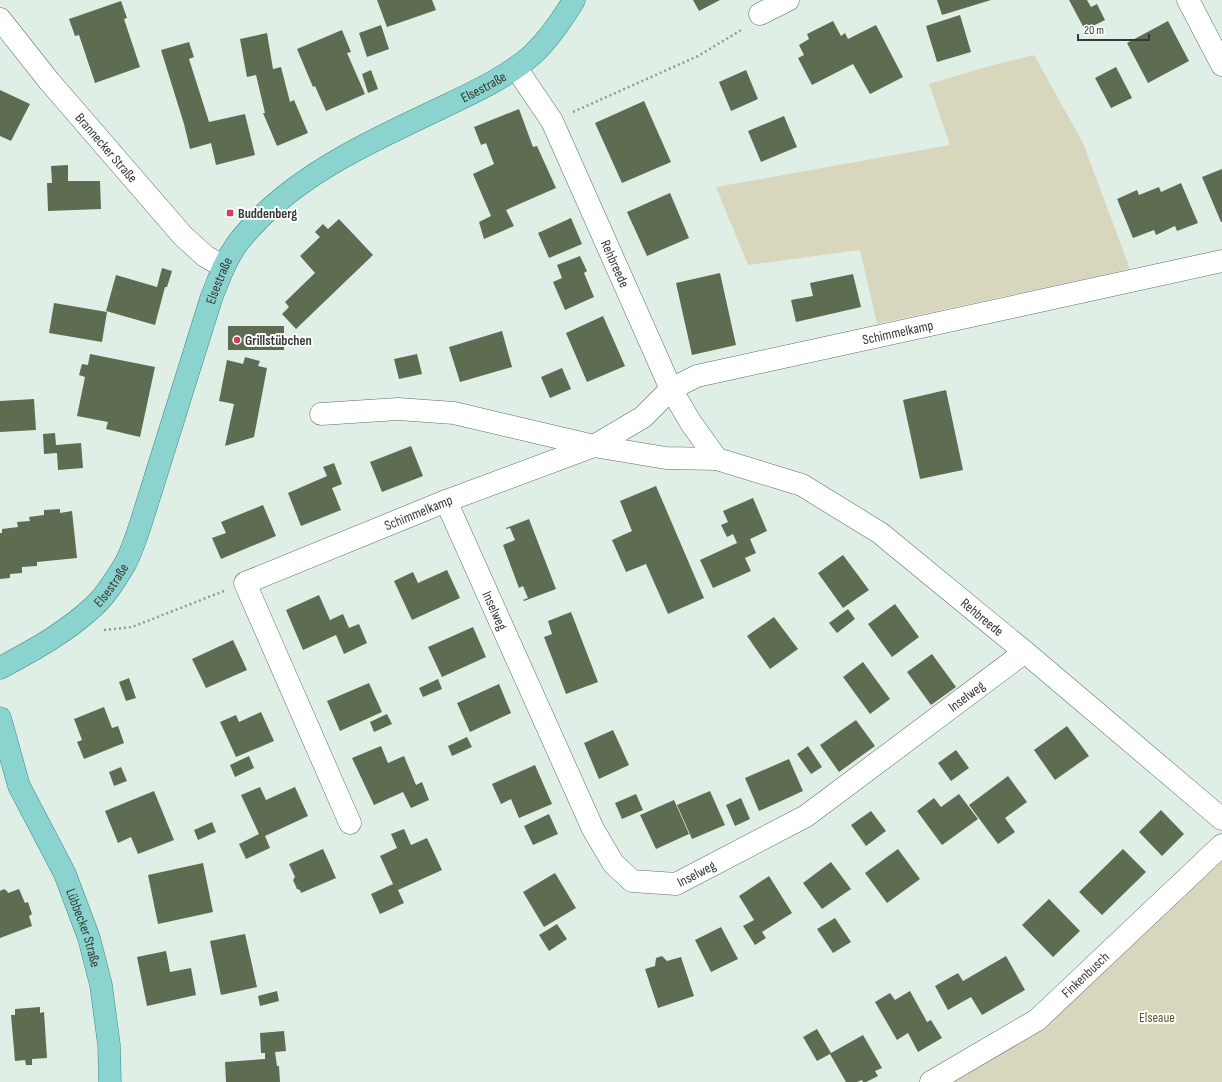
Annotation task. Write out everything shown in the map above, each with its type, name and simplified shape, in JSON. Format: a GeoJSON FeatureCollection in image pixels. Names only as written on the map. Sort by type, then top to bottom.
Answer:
{"type":"FeatureCollection","features":[{"type":"Feature","properties":{"kind":"main road","name":"Elsestraße"},"geometry":{"type":"LineString","coordinates":[[0,668],[28,653],[68,628],[93,608],[111,586],[125,563],[137,535],[211,299],[224,267],[235,246],[253,225],[272,206],[300,184],[335,162],[374,140],[477,90],[516,68],[532,54],[556,28],[574,0]]}},
{"type":"Feature","properties":{"kind":"main road","name":"Lübbecker Straße"},"geometry":{"type":"LineString","coordinates":[[0,718],[19,786],[65,874],[89,938],[102,992],[109,1045],[110,1082]]}},
{"type":"Feature","properties":{"kind":"main road","name":"Lübbecker Straße"},"geometry":{"type":"LineString","coordinates":[[0,765],[19,786]]}},
{"type":"Feature","properties":{"kind":"street"},"geometry":{"type":"LineString","coordinates":[[760,14],[788,0]]}},
{"type":"Feature","properties":{"kind":"street"},"geometry":{"type":"LineString","coordinates":[[1188,0],[1222,65]]}},
{"type":"Feature","properties":{"kind":"street","name":"Brannecker Straße"},"geometry":{"type":"LineString","coordinates":[[0,18],[49,81],[183,236],[205,256],[224,267]]}},
{"type":"Feature","properties":{"kind":"street","name":"Rehbreede"},"geometry":{"type":"LineString","coordinates":[[516,68],[552,121],[671,389],[691,423],[717,459]]}},
{"type":"Feature","properties":{"kind":"street","name":"Schimmelkamp"},"geometry":{"type":"LineString","coordinates":[[245,583],[446,501],[594,446],[642,417],[671,389],[697,376],[1222,261]]}},
{"type":"Feature","properties":{"kind":"street"},"geometry":{"type":"LineString","coordinates":[[321,414],[398,409],[454,413],[594,446]]}},
{"type":"Feature","properties":{"kind":"street","name":"Rehbreede"},"geometry":{"type":"LineString","coordinates":[[594,446],[666,458],[717,459],[802,485],[880,534],[1025,652],[1222,819]]}},
{"type":"Feature","properties":{"kind":"street","name":"Inselweg"},"geometry":{"type":"LineString","coordinates":[[446,501],[593,829],[613,863],[632,881],[676,884],[806,816],[1025,652]]}},
{"type":"Feature","properties":{"kind":"street"},"geometry":{"type":"LineString","coordinates":[[245,583],[350,823]]}},
{"type":"Feature","properties":{"kind":"street","name":"Finkenbusch"},"geometry":{"type":"LineString","coordinates":[[931,1082],[1037,1020],[1222,845]]}},
{"type":"Feature","properties":{"kind":"path"},"geometry":{"type":"LineString","coordinates":[[552,121],[698,56],[750,25],[760,14]]}},
{"type":"Feature","properties":{"kind":"path"},"geometry":{"type":"LineString","coordinates":[[101,630],[132,627],[245,583]]}},
{"type":"Feature","properties":{"kind":"green space"},"geometry":{"type":"Polygon","coordinates":[[[1034,55],[1083,143],[1130,269],[877,324],[860,250],[748,265],[716,187],[950,145],[929,84],[993,65],[1034,55]]]}},
{"type":"Feature","properties":{"kind":"green space","name":"Elseaue"},"geometry":{"type":"Polygon","coordinates":[[[1222,856],[1222,1082],[947,1082],[1222,856]]]}},
{"type":"Feature","properties":{"kind":"building"},"geometry":{"type":"Polygon","coordinates":[[[377,0],[432,0],[436,10],[387,27],[377,0]]]}},
{"type":"Feature","properties":{"kind":"building"},"geometry":{"type":"Polygon","coordinates":[[[693,0],[720,0],[699,11],[693,0]]]}},
{"type":"Feature","properties":{"kind":"building"},"geometry":{"type":"Polygon","coordinates":[[[937,0],[991,0],[942,15],[937,0]]]}},
{"type":"Feature","properties":{"kind":"building"},"geometry":{"type":"Polygon","coordinates":[[[1069,0],[1087,0],[1091,7],[1097,4],[1105,20],[1085,30],[1069,0]]]}},
{"type":"Feature","properties":{"kind":"building"},"geometry":{"type":"Polygon","coordinates":[[[121,1],[127,18],[124,19],[140,67],[95,83],[79,35],[75,36],[69,19],[121,1]]]}},
{"type":"Feature","properties":{"kind":"building"},"geometry":{"type":"Polygon","coordinates":[[[960,15],[971,52],[937,62],[926,26],[960,15]]]}},
{"type":"Feature","properties":{"kind":"building"},"geometry":{"type":"Polygon","coordinates":[[[833,21],[841,36],[845,33],[848,39],[876,25],[903,77],[870,94],[853,64],[812,85],[798,58],[804,55],[799,45],[809,39],[807,34],[833,21]]]}},
{"type":"Feature","properties":{"kind":"building"},"geometry":{"type":"Polygon","coordinates":[[[1168,21],[1189,61],[1148,83],[1127,43],[1168,21]]]}},
{"type":"Feature","properties":{"kind":"building"},"geometry":{"type":"Polygon","coordinates":[[[381,25],[389,49],[367,57],[359,33],[381,25]]]}},
{"type":"Feature","properties":{"kind":"building"},"geometry":{"type":"Polygon","coordinates":[[[342,30],[351,52],[347,53],[365,94],[326,111],[315,86],[313,87],[297,49],[342,30]]]}},
{"type":"Feature","properties":{"kind":"building"},"geometry":{"type":"Polygon","coordinates":[[[267,33],[273,69],[281,67],[290,102],[294,100],[308,133],[277,146],[263,113],[265,113],[256,75],[247,77],[240,39],[267,33]]]}},
{"type":"Feature","properties":{"kind":"building"},"geometry":{"type":"Polygon","coordinates":[[[189,42],[194,57],[189,59],[209,122],[245,114],[255,155],[216,165],[211,143],[190,149],[184,124],[161,50],[189,42]]]}},
{"type":"Feature","properties":{"kind":"building"},"geometry":{"type":"Polygon","coordinates":[[[1116,67],[1132,98],[1111,108],[1095,78],[1116,67]]]}},
{"type":"Feature","properties":{"kind":"building"},"geometry":{"type":"Polygon","coordinates":[[[371,70],[378,89],[368,93],[362,74],[371,70]]]}},
{"type":"Feature","properties":{"kind":"building"},"geometry":{"type":"Polygon","coordinates":[[[746,70],[758,99],[731,111],[719,82],[746,70]]]}},
{"type":"Feature","properties":{"kind":"building"},"geometry":{"type":"Polygon","coordinates":[[[0,90],[30,104],[11,141],[0,136],[0,90]]]}},
{"type":"Feature","properties":{"kind":"building"},"geometry":{"type":"Polygon","coordinates":[[[644,101],[671,162],[622,183],[595,123],[644,101]]]}},
{"type":"Feature","properties":{"kind":"building"},"geometry":{"type":"Polygon","coordinates":[[[519,109],[533,147],[537,146],[556,188],[506,210],[514,226],[484,239],[479,222],[491,216],[473,174],[494,164],[486,143],[481,145],[474,127],[519,109]]]}},
{"type":"Feature","properties":{"kind":"building"},"geometry":{"type":"Polygon","coordinates":[[[784,116],[797,147],[761,162],[748,131],[784,116]]]}},
{"type":"Feature","properties":{"kind":"building"},"geometry":{"type":"Polygon","coordinates":[[[68,165],[68,181],[100,181],[101,209],[48,211],[47,183],[52,183],[51,166],[68,165]]]}},
{"type":"Feature","properties":{"kind":"building"},"geometry":{"type":"Polygon","coordinates":[[[1222,169],[1222,222],[1221,222],[1202,177],[1222,169]]]}},
{"type":"Feature","properties":{"kind":"building"},"geometry":{"type":"Polygon","coordinates":[[[1181,183],[1198,223],[1177,231],[1175,226],[1156,235],[1154,230],[1133,238],[1117,199],[1137,190],[1139,195],[1159,187],[1161,192],[1181,183]]]}},
{"type":"Feature","properties":{"kind":"building"},"geometry":{"type":"Polygon","coordinates":[[[670,193],[689,238],[647,256],[627,212],[670,193]]]}},
{"type":"Feature","properties":{"kind":"building"},"geometry":{"type":"Polygon","coordinates":[[[571,218],[582,244],[549,258],[538,233],[571,218]]]}},
{"type":"Feature","properties":{"kind":"building"},"geometry":{"type":"Polygon","coordinates":[[[339,219],[373,255],[296,329],[282,314],[289,307],[285,302],[315,273],[300,256],[320,237],[315,232],[323,224],[328,229],[339,219]]]}},
{"type":"Feature","properties":{"kind":"building"},"geometry":{"type":"Polygon","coordinates":[[[580,256],[587,271],[584,273],[594,297],[565,310],[553,282],[562,278],[557,265],[580,256]]]}},
{"type":"Feature","properties":{"kind":"building"},"geometry":{"type":"Polygon","coordinates":[[[162,268],[172,271],[167,287],[165,287],[155,325],[106,311],[116,275],[157,287],[162,268]]]}},
{"type":"Feature","properties":{"kind":"building"},"geometry":{"type":"Polygon","coordinates":[[[720,273],[736,345],[692,355],[676,283],[720,273]]]}},
{"type":"Feature","properties":{"kind":"building"},"geometry":{"type":"Polygon","coordinates":[[[853,274],[861,307],[796,322],[791,300],[813,296],[810,283],[853,274]]]}},
{"type":"Feature","properties":{"kind":"building"},"geometry":{"type":"Polygon","coordinates":[[[54,303],[107,312],[102,342],[49,333],[54,303]]]}},
{"type":"Feature","properties":{"kind":"building"},"geometry":{"type":"Polygon","coordinates":[[[603,316],[625,366],[587,382],[566,333],[603,316]]]}},
{"type":"Feature","properties":{"kind":"building"},"geometry":{"type":"Polygon","coordinates":[[[228,326],[284,326],[284,350],[228,350],[228,326]]]}},
{"type":"Feature","properties":{"kind":"building"},"geometry":{"type":"Polygon","coordinates":[[[502,331],[512,367],[460,382],[449,347],[502,331]]]}},
{"type":"Feature","properties":{"kind":"building"},"geometry":{"type":"Polygon","coordinates":[[[90,354],[155,367],[140,437],[106,429],[108,422],[77,416],[85,377],[79,375],[82,364],[88,365],[90,354]]]}},
{"type":"Feature","properties":{"kind":"building"},"geometry":{"type":"Polygon","coordinates":[[[417,354],[422,374],[399,379],[394,359],[417,354]]]}},
{"type":"Feature","properties":{"kind":"building"},"geometry":{"type":"Polygon","coordinates":[[[245,357],[260,361],[258,366],[267,368],[254,437],[225,446],[234,404],[219,401],[227,360],[243,364],[245,357]]]}},
{"type":"Feature","properties":{"kind":"building"},"geometry":{"type":"Polygon","coordinates":[[[562,368],[571,389],[550,398],[541,377],[562,368]]]}},
{"type":"Feature","properties":{"kind":"building"},"geometry":{"type":"Polygon","coordinates":[[[946,390],[963,470],[920,479],[903,400],[946,390]]]}},
{"type":"Feature","properties":{"kind":"building"},"geometry":{"type":"Polygon","coordinates":[[[34,399],[36,430],[0,432],[0,401],[34,399]]]}},
{"type":"Feature","properties":{"kind":"building"},"geometry":{"type":"Polygon","coordinates":[[[55,433],[56,445],[81,443],[83,468],[58,470],[57,453],[44,454],[43,434],[55,433]]]}},
{"type":"Feature","properties":{"kind":"building"},"geometry":{"type":"Polygon","coordinates":[[[411,446],[423,476],[382,492],[370,462],[411,446]]]}},
{"type":"Feature","properties":{"kind":"building"},"geometry":{"type":"Polygon","coordinates":[[[334,463],[342,484],[332,488],[341,510],[301,526],[288,493],[327,476],[323,467],[334,463]]]}},
{"type":"Feature","properties":{"kind":"building"},"geometry":{"type":"Polygon","coordinates":[[[656,486],[704,598],[668,614],[646,564],[626,572],[612,540],[632,531],[620,501],[656,486]]]}},
{"type":"Feature","properties":{"kind":"building"},"geometry":{"type":"Polygon","coordinates":[[[753,498],[767,531],[750,539],[756,553],[745,558],[751,571],[713,588],[700,560],[737,543],[733,534],[727,537],[721,525],[728,522],[723,511],[753,498]]]}},
{"type":"Feature","properties":{"kind":"building"},"geometry":{"type":"Polygon","coordinates":[[[263,505],[276,536],[221,559],[212,538],[226,533],[221,522],[263,505]]]}},
{"type":"Feature","properties":{"kind":"building"},"geometry":{"type":"Polygon","coordinates":[[[60,509],[60,513],[72,511],[77,558],[37,562],[37,566],[22,567],[22,573],[10,574],[10,578],[0,579],[0,533],[2,533],[2,529],[18,527],[17,522],[30,521],[29,517],[44,515],[44,510],[60,509]]]}},
{"type":"Feature","properties":{"kind":"building"},"geometry":{"type":"Polygon","coordinates":[[[529,519],[556,589],[524,601],[523,600],[528,598],[523,586],[519,588],[503,545],[515,540],[510,528],[506,528],[529,519]]]}},
{"type":"Feature","properties":{"kind":"building"},"geometry":{"type":"Polygon","coordinates":[[[843,555],[869,590],[843,608],[818,573],[843,555]]]}},
{"type":"Feature","properties":{"kind":"building"},"geometry":{"type":"Polygon","coordinates":[[[447,570],[460,598],[412,620],[394,581],[413,572],[418,583],[447,570]]]}},
{"type":"Feature","properties":{"kind":"building"},"geometry":{"type":"Polygon","coordinates":[[[319,595],[330,620],[343,614],[349,628],[359,624],[367,643],[344,654],[336,635],[303,650],[286,610],[319,595]]]}},
{"type":"Feature","properties":{"kind":"building"},"geometry":{"type":"Polygon","coordinates":[[[895,604],[919,637],[892,657],[868,624],[895,604]]]}},
{"type":"Feature","properties":{"kind":"building"},"geometry":{"type":"Polygon","coordinates":[[[848,609],[855,619],[837,633],[829,623],[848,609]]]}},
{"type":"Feature","properties":{"kind":"building"},"geometry":{"type":"Polygon","coordinates":[[[571,612],[598,682],[566,694],[544,637],[552,634],[548,621],[571,612]]]}},
{"type":"Feature","properties":{"kind":"building"},"geometry":{"type":"Polygon","coordinates":[[[774,617],[798,649],[770,669],[747,636],[774,617]]]}},
{"type":"Feature","properties":{"kind":"building"},"geometry":{"type":"Polygon","coordinates":[[[473,627],[486,657],[442,677],[428,647],[473,627]]]}},
{"type":"Feature","properties":{"kind":"building"},"geometry":{"type":"Polygon","coordinates":[[[233,640],[247,670],[206,688],[192,659],[233,640]]]}},
{"type":"Feature","properties":{"kind":"building"},"geometry":{"type":"Polygon","coordinates":[[[932,654],[956,687],[931,705],[907,672],[932,654]]]}},
{"type":"Feature","properties":{"kind":"building"},"geometry":{"type":"Polygon","coordinates":[[[863,662],[890,699],[870,714],[843,677],[863,662]]]}},
{"type":"Feature","properties":{"kind":"building"},"geometry":{"type":"Polygon","coordinates":[[[129,678],[136,698],[126,701],[119,682],[129,678]]]}},
{"type":"Feature","properties":{"kind":"building"},"geometry":{"type":"Polygon","coordinates":[[[438,679],[442,689],[423,697],[419,688],[438,679]]]}},
{"type":"Feature","properties":{"kind":"building"},"geometry":{"type":"Polygon","coordinates":[[[369,683],[382,712],[340,731],[327,701],[369,683]]]}},
{"type":"Feature","properties":{"kind":"building"},"geometry":{"type":"Polygon","coordinates":[[[499,684],[511,713],[470,732],[457,703],[499,684]]]}},
{"type":"Feature","properties":{"kind":"building"},"geometry":{"type":"Polygon","coordinates":[[[104,707],[112,728],[118,726],[124,743],[84,759],[77,742],[82,740],[74,719],[104,707]]]}},
{"type":"Feature","properties":{"kind":"building"},"geometry":{"type":"Polygon","coordinates":[[[261,712],[274,741],[236,757],[220,722],[236,715],[239,722],[261,712]]]}},
{"type":"Feature","properties":{"kind":"building"},"geometry":{"type":"Polygon","coordinates":[[[387,714],[392,724],[374,732],[370,722],[387,714]]]}},
{"type":"Feature","properties":{"kind":"building"},"geometry":{"type":"Polygon","coordinates":[[[856,720],[875,746],[839,772],[820,745],[856,720]]]}},
{"type":"Feature","properties":{"kind":"building"},"geometry":{"type":"Polygon","coordinates":[[[1067,726],[1089,756],[1055,780],[1034,750],[1067,726]]]}},
{"type":"Feature","properties":{"kind":"building"},"geometry":{"type":"Polygon","coordinates":[[[613,730],[629,765],[599,779],[584,743],[613,730]]]}},
{"type":"Feature","properties":{"kind":"building"},"geometry":{"type":"Polygon","coordinates":[[[467,737],[472,747],[452,756],[448,746],[467,737]]]}},
{"type":"Feature","properties":{"kind":"building"},"geometry":{"type":"Polygon","coordinates":[[[381,746],[388,763],[404,756],[416,785],[422,782],[429,800],[411,808],[403,792],[374,805],[352,758],[381,746]]]}},
{"type":"Feature","properties":{"kind":"building"},"geometry":{"type":"Polygon","coordinates":[[[808,746],[822,767],[811,774],[797,754],[808,746]]]}},
{"type":"Feature","properties":{"kind":"building"},"geometry":{"type":"Polygon","coordinates":[[[956,750],[969,768],[951,781],[938,763],[956,750]]]}},
{"type":"Feature","properties":{"kind":"building"},"geometry":{"type":"Polygon","coordinates":[[[249,756],[254,768],[235,777],[230,765],[249,756]]]}},
{"type":"Feature","properties":{"kind":"building"},"geometry":{"type":"Polygon","coordinates":[[[789,759],[803,791],[759,811],[745,778],[789,759]]]}},
{"type":"Feature","properties":{"kind":"building"},"geometry":{"type":"Polygon","coordinates":[[[535,765],[552,804],[519,818],[511,799],[501,804],[492,784],[535,765]]]}},
{"type":"Feature","properties":{"kind":"building"},"geometry":{"type":"Polygon","coordinates":[[[121,767],[127,781],[114,786],[109,772],[121,767]]]}},
{"type":"Feature","properties":{"kind":"building"},"geometry":{"type":"Polygon","coordinates":[[[1008,776],[1027,802],[1005,818],[1015,832],[998,844],[969,805],[1008,776]]]}},
{"type":"Feature","properties":{"kind":"building"},"geometry":{"type":"Polygon","coordinates":[[[260,787],[266,800],[295,787],[308,816],[265,836],[270,848],[246,859],[239,844],[259,834],[241,795],[260,787]]]}},
{"type":"Feature","properties":{"kind":"building"},"geometry":{"type":"Polygon","coordinates":[[[154,791],[174,840],[138,854],[131,837],[118,843],[105,811],[154,791]]]}},
{"type":"Feature","properties":{"kind":"building"},"geometry":{"type":"Polygon","coordinates":[[[710,791],[725,825],[692,839],[677,805],[710,791]]]}},
{"type":"Feature","properties":{"kind":"building"},"geometry":{"type":"Polygon","coordinates":[[[636,794],[643,810],[622,819],[615,803],[636,794]]]}},
{"type":"Feature","properties":{"kind":"building"},"geometry":{"type":"Polygon","coordinates":[[[959,794],[978,819],[942,845],[917,811],[934,798],[941,807],[959,794]]]}},
{"type":"Feature","properties":{"kind":"building"},"geometry":{"type":"Polygon","coordinates":[[[741,798],[750,819],[735,826],[726,805],[741,798]]]}},
{"type":"Feature","properties":{"kind":"building"},"geometry":{"type":"Polygon","coordinates":[[[674,800],[689,834],[656,849],[640,815],[674,800]]]}},
{"type":"Feature","properties":{"kind":"building"},"geometry":{"type":"Polygon","coordinates":[[[1161,810],[1184,834],[1162,856],[1139,832],[1161,810]]]}},
{"type":"Feature","properties":{"kind":"building"},"geometry":{"type":"Polygon","coordinates":[[[871,811],[886,831],[866,846],[851,825],[871,811]]]}},
{"type":"Feature","properties":{"kind":"building"},"geometry":{"type":"Polygon","coordinates":[[[549,814],[558,834],[533,845],[524,826],[549,814]]]}},
{"type":"Feature","properties":{"kind":"building"},"geometry":{"type":"Polygon","coordinates":[[[212,822],[216,832],[198,840],[194,830],[212,822]]]}},
{"type":"Feature","properties":{"kind":"building"},"geometry":{"type":"Polygon","coordinates":[[[404,829],[411,845],[427,838],[442,870],[398,890],[404,903],[380,914],[371,894],[393,884],[380,856],[397,848],[391,834],[404,829]]]}},
{"type":"Feature","properties":{"kind":"building"},"geometry":{"type":"Polygon","coordinates":[[[323,849],[336,878],[301,893],[300,890],[297,889],[293,880],[295,877],[289,864],[323,849]]]}},
{"type":"Feature","properties":{"kind":"building"},"geometry":{"type":"Polygon","coordinates":[[[898,849],[920,879],[887,903],[865,873],[898,849]]]}},
{"type":"Feature","properties":{"kind":"building"},"geometry":{"type":"Polygon","coordinates":[[[1123,849],[1146,872],[1102,915],[1079,892],[1123,849]]]}},
{"type":"Feature","properties":{"kind":"building"},"geometry":{"type":"Polygon","coordinates":[[[831,862],[851,889],[822,909],[803,883],[831,862]]]}},
{"type":"Feature","properties":{"kind":"building"},"geometry":{"type":"Polygon","coordinates":[[[203,863],[213,912],[158,924],[148,875],[203,863]]]}},
{"type":"Feature","properties":{"kind":"building"},"geometry":{"type":"Polygon","coordinates":[[[555,873],[576,908],[544,927],[523,892],[555,873]]]}},
{"type":"Feature","properties":{"kind":"building"},"geometry":{"type":"Polygon","coordinates":[[[769,876],[792,913],[762,932],[766,938],[755,945],[743,926],[754,920],[739,896],[769,876]]]}},
{"type":"Feature","properties":{"kind":"building"},"geometry":{"type":"Polygon","coordinates":[[[4,889],[8,893],[19,889],[25,903],[28,902],[32,914],[29,916],[32,926],[0,938],[0,891],[4,889]]]}},
{"type":"Feature","properties":{"kind":"building"},"geometry":{"type":"Polygon","coordinates":[[[1049,899],[1080,931],[1053,957],[1022,925],[1049,899]]]}},
{"type":"Feature","properties":{"kind":"building"},"geometry":{"type":"Polygon","coordinates":[[[835,918],[851,942],[833,953],[817,929],[835,918]]]}},
{"type":"Feature","properties":{"kind":"building"},"geometry":{"type":"Polygon","coordinates":[[[557,924],[567,939],[549,951],[539,935],[557,924]]]}},
{"type":"Feature","properties":{"kind":"building"},"geometry":{"type":"Polygon","coordinates":[[[721,927],[738,959],[711,972],[695,940],[721,927]]]}},
{"type":"Feature","properties":{"kind":"building"},"geometry":{"type":"Polygon","coordinates":[[[245,934],[257,987],[221,995],[210,941],[245,934]]]}},
{"type":"Feature","properties":{"kind":"building"},"geometry":{"type":"Polygon","coordinates":[[[166,951],[170,972],[191,968],[196,995],[147,1006],[137,957],[166,951]]]}},
{"type":"Feature","properties":{"kind":"building"},"geometry":{"type":"Polygon","coordinates":[[[662,956],[667,961],[681,957],[694,996],[658,1008],[645,969],[655,966],[656,958],[662,956]]]}},
{"type":"Feature","properties":{"kind":"building"},"geometry":{"type":"Polygon","coordinates":[[[1006,956],[1025,990],[982,1015],[971,997],[948,1010],[935,986],[958,973],[963,981],[1006,956]]]}},
{"type":"Feature","properties":{"kind":"building"},"geometry":{"type":"Polygon","coordinates":[[[277,991],[279,1001],[260,1006],[258,996],[277,991]]]}},
{"type":"Feature","properties":{"kind":"building"},"geometry":{"type":"Polygon","coordinates":[[[910,991],[927,1022],[931,1020],[942,1038],[918,1052],[908,1033],[897,1040],[875,1002],[890,993],[895,1000],[910,991]]]}},
{"type":"Feature","properties":{"kind":"building"},"geometry":{"type":"Polygon","coordinates":[[[40,1007],[40,1013],[44,1012],[47,1058],[32,1059],[32,1065],[26,1065],[25,1060],[15,1061],[11,1015],[15,1015],[15,1009],[40,1007]]]}},
{"type":"Feature","properties":{"kind":"building"},"geometry":{"type":"Polygon","coordinates":[[[817,1029],[831,1053],[863,1035],[882,1068],[875,1071],[878,1076],[866,1082],[863,1082],[862,1080],[857,1082],[846,1082],[830,1054],[817,1061],[803,1037],[817,1029]]]}},
{"type":"Feature","properties":{"kind":"building"},"geometry":{"type":"Polygon","coordinates":[[[284,1031],[286,1051],[275,1052],[277,1066],[279,1066],[280,1082],[226,1082],[225,1062],[265,1059],[265,1053],[261,1053],[260,1033],[284,1031]]]}},
{"type":"Feature","properties":{"kind":"place","name":"Buddenberg"},"geometry":{"type":"Point","coordinates":[230,213]}},
{"type":"Feature","properties":{"kind":"place","name":"Grillstübchen"},"geometry":{"type":"Point","coordinates":[237,340]}}]}
